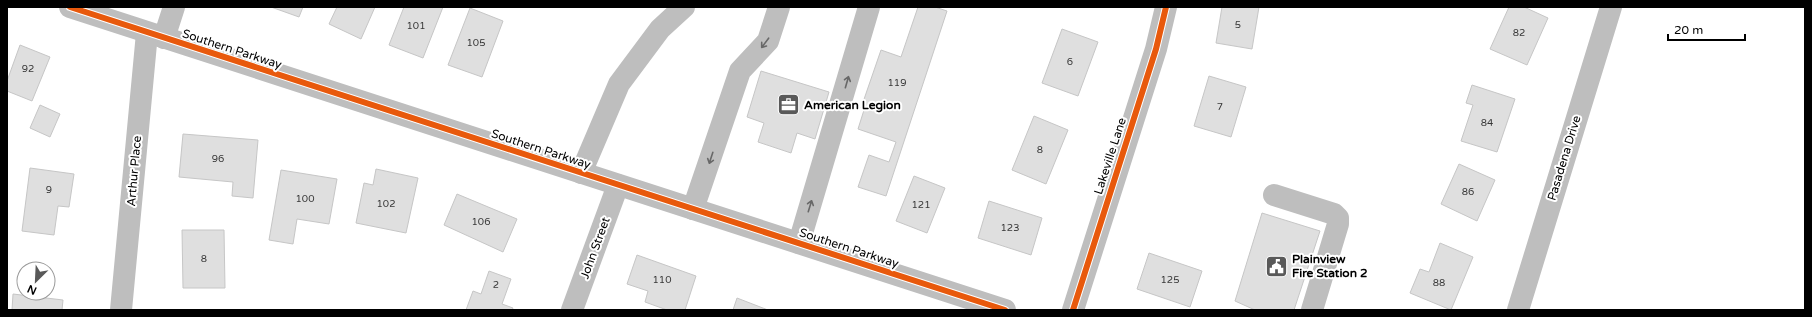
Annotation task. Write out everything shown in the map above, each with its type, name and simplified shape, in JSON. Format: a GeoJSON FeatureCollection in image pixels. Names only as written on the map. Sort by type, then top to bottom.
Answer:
{"type":"FeatureCollection","features":[{"type":"Feature","properties":{"kind":"street","name":"Southern Parkway"},"geometry":{"type":"LineString","coordinates":[[70,7],[1005,310]]}},
{"type":"Feature","properties":{"kind":"street","name":"Arthur Place"},"geometry":{"type":"LineString","coordinates":[[121,310],[156,35],[174,7]]}},
{"type":"Feature","properties":{"kind":"street"},"geometry":{"type":"LineString","coordinates":[[581,173],[619,84],[660,29],[684,7]]}},
{"type":"Feature","properties":{"kind":"street"},"geometry":{"type":"LineString","coordinates":[[693,210],[740,71],[768,41],[779,7]]}},
{"type":"Feature","properties":{"kind":"street"},"geometry":{"type":"LineString","coordinates":[[799,244],[869,7]]}},
{"type":"Feature","properties":{"kind":"street","name":"Lakeville Lane"},"geometry":{"type":"LineString","coordinates":[[1072,310],[1156,49],[1166,7]]}},
{"type":"Feature","properties":{"kind":"street","name":"Pasadena Drive"},"geometry":{"type":"LineString","coordinates":[[1518,310],[1611,7]]}},
{"type":"Feature","properties":{"kind":"street","name":"John Street"},"geometry":{"type":"LineString","coordinates":[[572,310],[618,185]]}},
{"type":"Feature","properties":{"kind":"street"},"geometry":{"type":"LineString","coordinates":[[1274,195],[1334,214],[1338,218],[1338,224],[1312,310]]}},
{"type":"Feature","properties":{"kind":"building"},"geometry":{"type":"Polygon","coordinates":[[[271,7],[303,7],[299,17],[271,7]]]}},
{"type":"Feature","properties":{"kind":"building"},"geometry":{"type":"Polygon","coordinates":[[[337,7],[375,7],[361,39],[329,24],[337,7]]]}},
{"type":"Feature","properties":{"kind":"building"},"geometry":{"type":"Polygon","coordinates":[[[404,7],[443,7],[423,58],[389,45],[404,7]]]}},
{"type":"Feature","properties":{"kind":"building"},"geometry":{"type":"Polygon","coordinates":[[[918,7],[935,7],[947,11],[886,196],[858,187],[869,155],[889,162],[896,142],[858,129],[864,110],[861,108],[881,50],[901,57],[918,7]]]}},
{"type":"Feature","properties":{"kind":"building"},"geometry":{"type":"Polygon","coordinates":[[[1222,7],[1259,7],[1252,49],[1216,43],[1222,7]]]}},
{"type":"Feature","properties":{"kind":"building"},"geometry":{"type":"Polygon","coordinates":[[[1509,7],[1524,7],[1548,18],[1527,65],[1490,49],[1509,7]]]}},
{"type":"Feature","properties":{"kind":"building"},"geometry":{"type":"Polygon","coordinates":[[[470,8],[503,21],[482,77],[448,65],[470,8]]]}},
{"type":"Feature","properties":{"kind":"building"},"geometry":{"type":"Polygon","coordinates":[[[1062,29],[1098,42],[1078,96],[1042,83],[1062,29]]]}},
{"type":"Feature","properties":{"kind":"building"},"geometry":{"type":"Polygon","coordinates":[[[20,45],[50,57],[32,101],[7,91],[7,81],[20,45]]]}},
{"type":"Feature","properties":{"kind":"building","name":"American Legion"},"geometry":{"type":"Polygon","coordinates":[[[761,71],[829,92],[815,139],[797,133],[791,153],[758,142],[764,123],[747,117],[761,71]]]}},
{"type":"Feature","properties":{"kind":"building"},"geometry":{"type":"Polygon","coordinates":[[[1209,76],[1246,87],[1231,137],[1194,126],[1209,76]]]}},
{"type":"Feature","properties":{"kind":"building"},"geometry":{"type":"Polygon","coordinates":[[[1472,85],[1515,99],[1497,152],[1461,141],[1473,105],[1466,103],[1472,85]]]}},
{"type":"Feature","properties":{"kind":"building"},"geometry":{"type":"Polygon","coordinates":[[[40,105],[60,114],[50,137],[30,128],[40,105]]]}},
{"type":"Feature","properties":{"kind":"building"},"geometry":{"type":"Polygon","coordinates":[[[1034,116],[1068,130],[1046,184],[1012,170],[1034,116]]]}},
{"type":"Feature","properties":{"kind":"building"},"geometry":{"type":"Polygon","coordinates":[[[183,134],[258,140],[253,198],[232,196],[233,182],[179,177],[183,134]]]}},
{"type":"Feature","properties":{"kind":"building"},"geometry":{"type":"Polygon","coordinates":[[[1459,164],[1495,180],[1477,221],[1441,204],[1459,164]]]}},
{"type":"Feature","properties":{"kind":"building"},"geometry":{"type":"Polygon","coordinates":[[[30,168],[74,174],[69,207],[58,206],[54,235],[22,231],[30,168]]]}},
{"type":"Feature","properties":{"kind":"building"},"geometry":{"type":"Polygon","coordinates":[[[376,169],[418,178],[406,233],[356,223],[364,183],[373,185],[376,169]]]}},
{"type":"Feature","properties":{"kind":"building"},"geometry":{"type":"Polygon","coordinates":[[[281,170],[337,179],[329,224],[297,219],[293,244],[269,240],[281,170]]]}},
{"type":"Feature","properties":{"kind":"building"},"geometry":{"type":"Polygon","coordinates":[[[914,176],[945,188],[927,233],[896,221],[914,176]]]}},
{"type":"Feature","properties":{"kind":"building"},"geometry":{"type":"Polygon","coordinates":[[[457,194],[517,219],[503,252],[444,225],[457,194]]]}},
{"type":"Feature","properties":{"kind":"building"},"geometry":{"type":"Polygon","coordinates":[[[989,201],[1042,218],[1031,255],[978,238],[989,201]]]}},
{"type":"Feature","properties":{"kind":"building","name":"Plainview Fire Station 2"},"geometry":{"type":"Polygon","coordinates":[[[1262,213],[1320,231],[1294,310],[1255,310],[1235,301],[1262,213]]]}},
{"type":"Feature","properties":{"kind":"building"},"geometry":{"type":"Polygon","coordinates":[[[182,230],[224,230],[225,288],[183,288],[182,230]]]}},
{"type":"Feature","properties":{"kind":"building"},"geometry":{"type":"Polygon","coordinates":[[[1440,243],[1473,257],[1451,310],[1410,293],[1420,269],[1429,272],[1440,243]]]}},
{"type":"Feature","properties":{"kind":"building"},"geometry":{"type":"Polygon","coordinates":[[[1149,253],[1202,271],[1190,307],[1137,289],[1149,253]]]}},
{"type":"Feature","properties":{"kind":"building"},"geometry":{"type":"Polygon","coordinates":[[[637,255],[696,276],[685,310],[667,310],[645,302],[648,291],[627,284],[637,255]]]}},
{"type":"Feature","properties":{"kind":"building"},"geometry":{"type":"Polygon","coordinates":[[[489,271],[511,279],[502,304],[513,308],[512,310],[466,310],[473,291],[481,294],[489,271]]]}},
{"type":"Feature","properties":{"kind":"building"},"geometry":{"type":"Polygon","coordinates":[[[13,294],[16,294],[16,301],[63,300],[62,310],[12,310],[13,294]]]}},
{"type":"Feature","properties":{"kind":"building"},"geometry":{"type":"Polygon","coordinates":[[[737,298],[768,310],[733,310],[737,298]]]}},
{"type":"Feature","properties":{"kind":"cycle path"},"geometry":{"type":"LineString","coordinates":[[70,7],[1005,310]]}},
{"type":"Feature","properties":{"kind":"cycle path"},"geometry":{"type":"LineString","coordinates":[[1073,310],[1156,49],[1166,7]]}},
{"type":"Feature","properties":{"kind":"place","name":"American Legion"},"geometry":{"type":"Point","coordinates":[788,105]}},
{"type":"Feature","properties":{"kind":"place","name":"Plainview Fire Station 2"},"geometry":{"type":"Point","coordinates":[1277,266]}}]}
